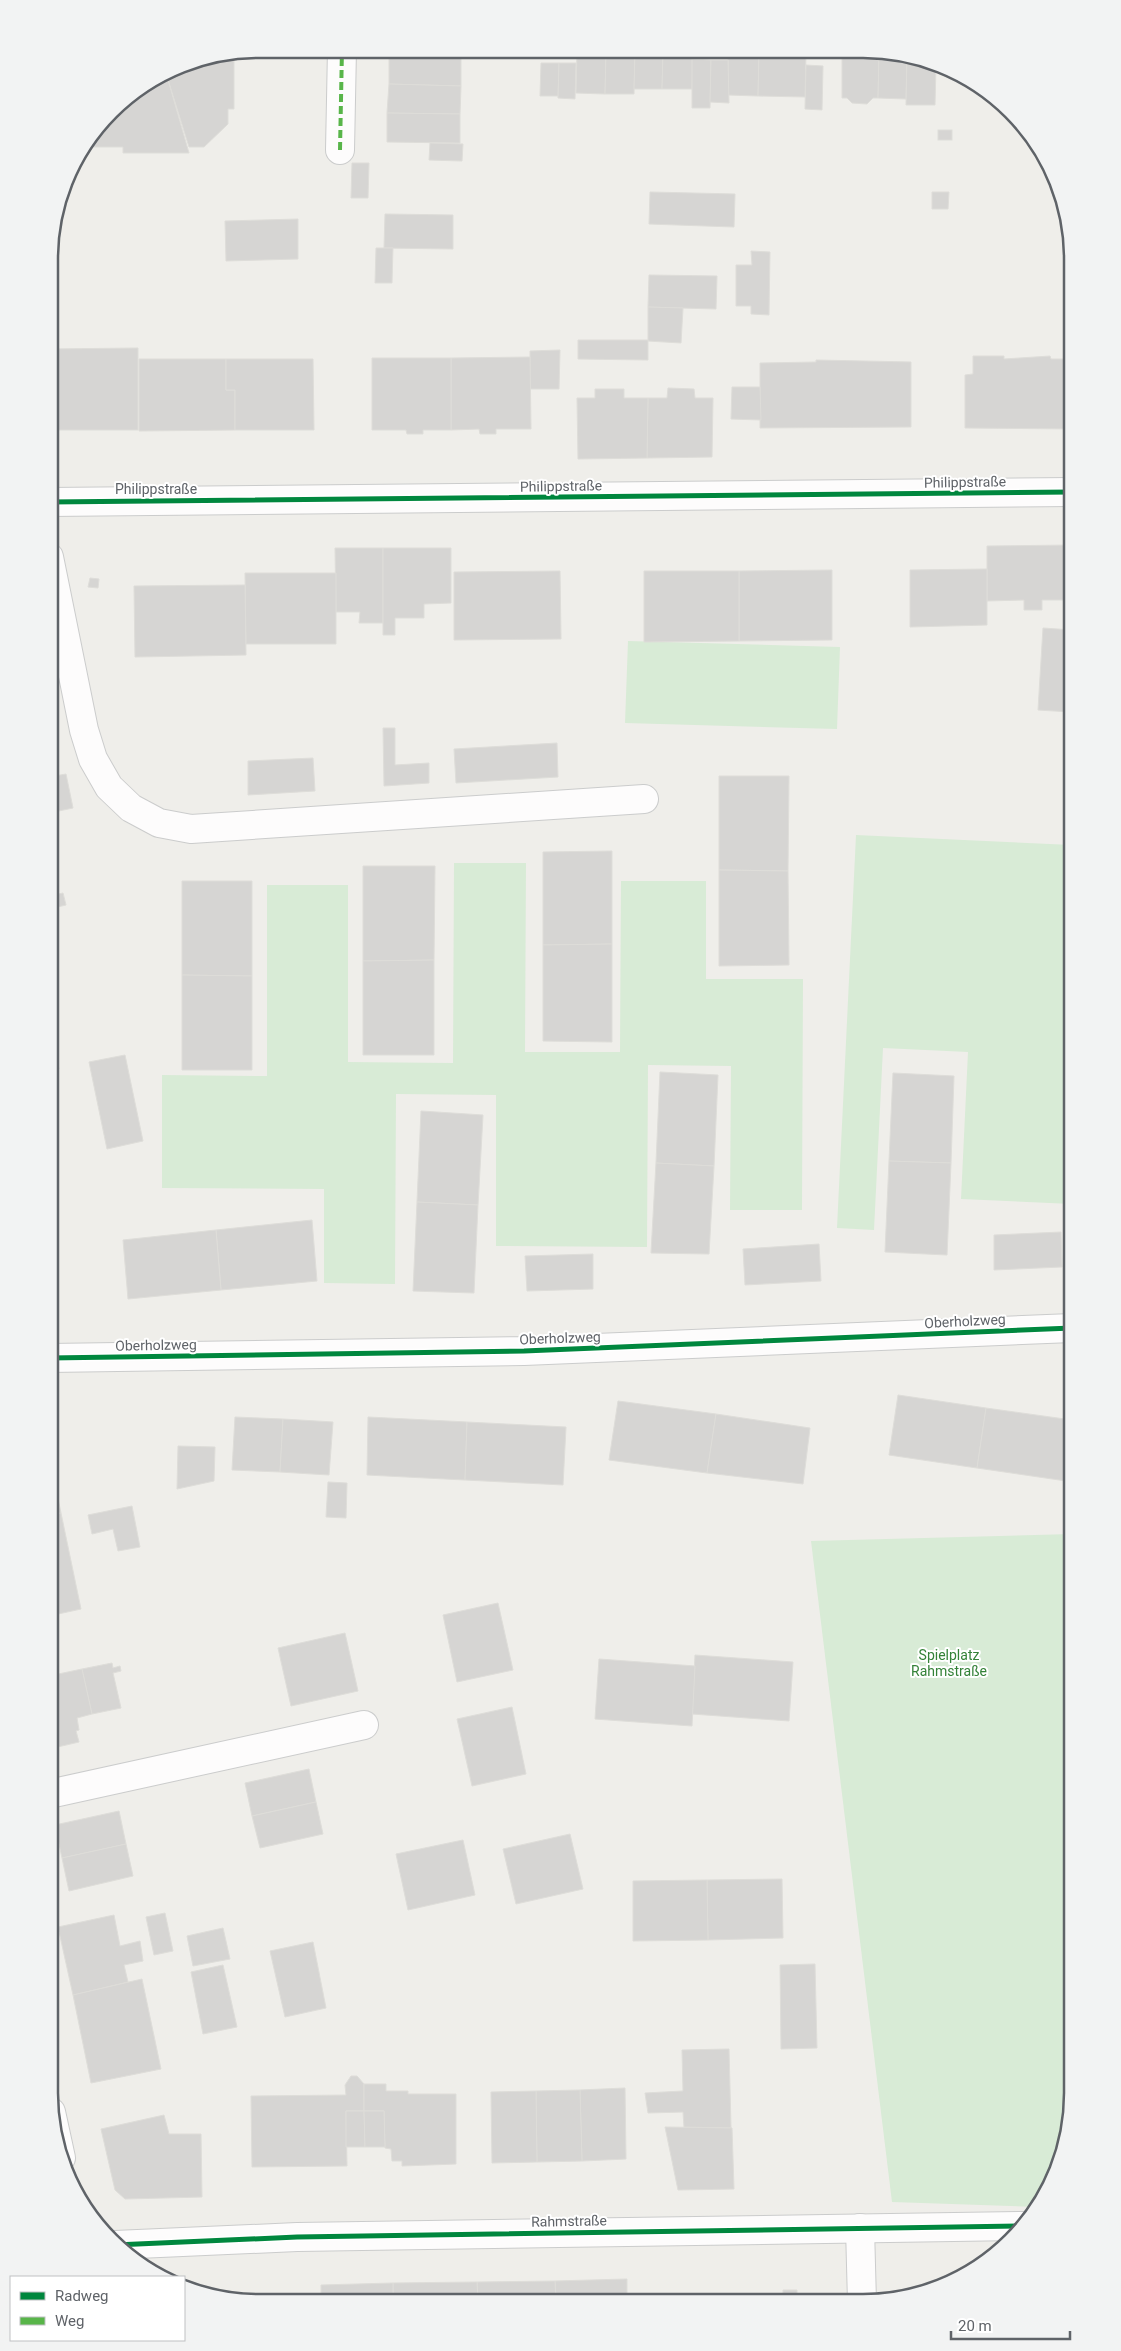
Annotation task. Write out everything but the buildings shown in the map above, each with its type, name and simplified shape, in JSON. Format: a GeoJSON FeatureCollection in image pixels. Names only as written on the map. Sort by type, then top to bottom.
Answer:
{"type":"FeatureCollection","features":[{"type":"Feature","properties":{"kind":"street"},"geometry":{"type":"LineString","coordinates":[[340,150],[342,58]]}},
{"type":"Feature","properties":{"kind":"street","name":"Philippstraße"},"geometry":{"type":"LineString","coordinates":[[58,502],[1064,492]]}},
{"type":"Feature","properties":{"kind":"street"},"geometry":{"type":"LineString","coordinates":[[58,602],[84,730],[93,759],[108,787],[131,808],[158,823],[191,829],[644,800]]}},
{"type":"Feature","properties":{"kind":"street","name":"Oberholzweg"},"geometry":{"type":"LineString","coordinates":[[58,1358],[524,1351],[1064,1328]]}},
{"type":"Feature","properties":{"kind":"street"},"geometry":{"type":"LineString","coordinates":[[58,1792],[364,1725]]}},
{"type":"Feature","properties":{"kind":"street","name":"Rahmstraße"},"geometry":{"type":"LineString","coordinates":[[127,2244],[297,2237],[1013,2226]]}},
{"type":"Feature","properties":{"kind":"street"},"geometry":{"type":"LineString","coordinates":[[860,2228],[862,2294]]}},
{"type":"Feature","properties":{"kind":"green space"},"geometry":{"type":"Polygon","coordinates":[[[628,641],[840,647],[837,729],[625,723],[628,641]]]}},
{"type":"Feature","properties":{"kind":"green space"},"geometry":{"type":"Polygon","coordinates":[[[856,835],[1064,845],[1064,1204],[961,1199],[968,1052],[883,1048],[874,1230],[837,1228],[856,835]]]}},
{"type":"Feature","properties":{"kind":"green space"},"geometry":{"type":"Polygon","coordinates":[[[454,863],[526,863],[525,1052],[620,1052],[621,881],[706,881],[706,979],[803,979],[802,1210],[730,1210],[731,1066],[648,1065],[647,1247],[496,1246],[496,1095],[396,1094],[395,1284],[324,1283],[324,1189],[162,1188],[162,1075],[267,1076],[267,885],[348,885],[348,1062],[453,1063],[454,863]]]}},
{"type":"Feature","properties":{"kind":"green space","name":"Spielplatz Rahmstraße"},"geometry":{"type":"Polygon","coordinates":[[[1064,1534],[1064,2092],[1060,2132],[1053,2157],[1037,2193],[1028,2207],[892,2202],[811,1541],[1064,1534]]]}},
{"type":"Feature","properties":{"kind":"marked path"},"geometry":{"type":"LineString","coordinates":[[340,150],[342,58]]}},
{"type":"Feature","properties":{"kind":"cycle path"},"geometry":{"type":"LineString","coordinates":[[58,502],[1064,492]]}},
{"type":"Feature","properties":{"kind":"cycle path"},"geometry":{"type":"LineString","coordinates":[[58,1358],[524,1351],[1064,1328]]}},
{"type":"Feature","properties":{"kind":"cycle path"},"geometry":{"type":"LineString","coordinates":[[127,2244],[297,2237],[1013,2226]]}}]}
